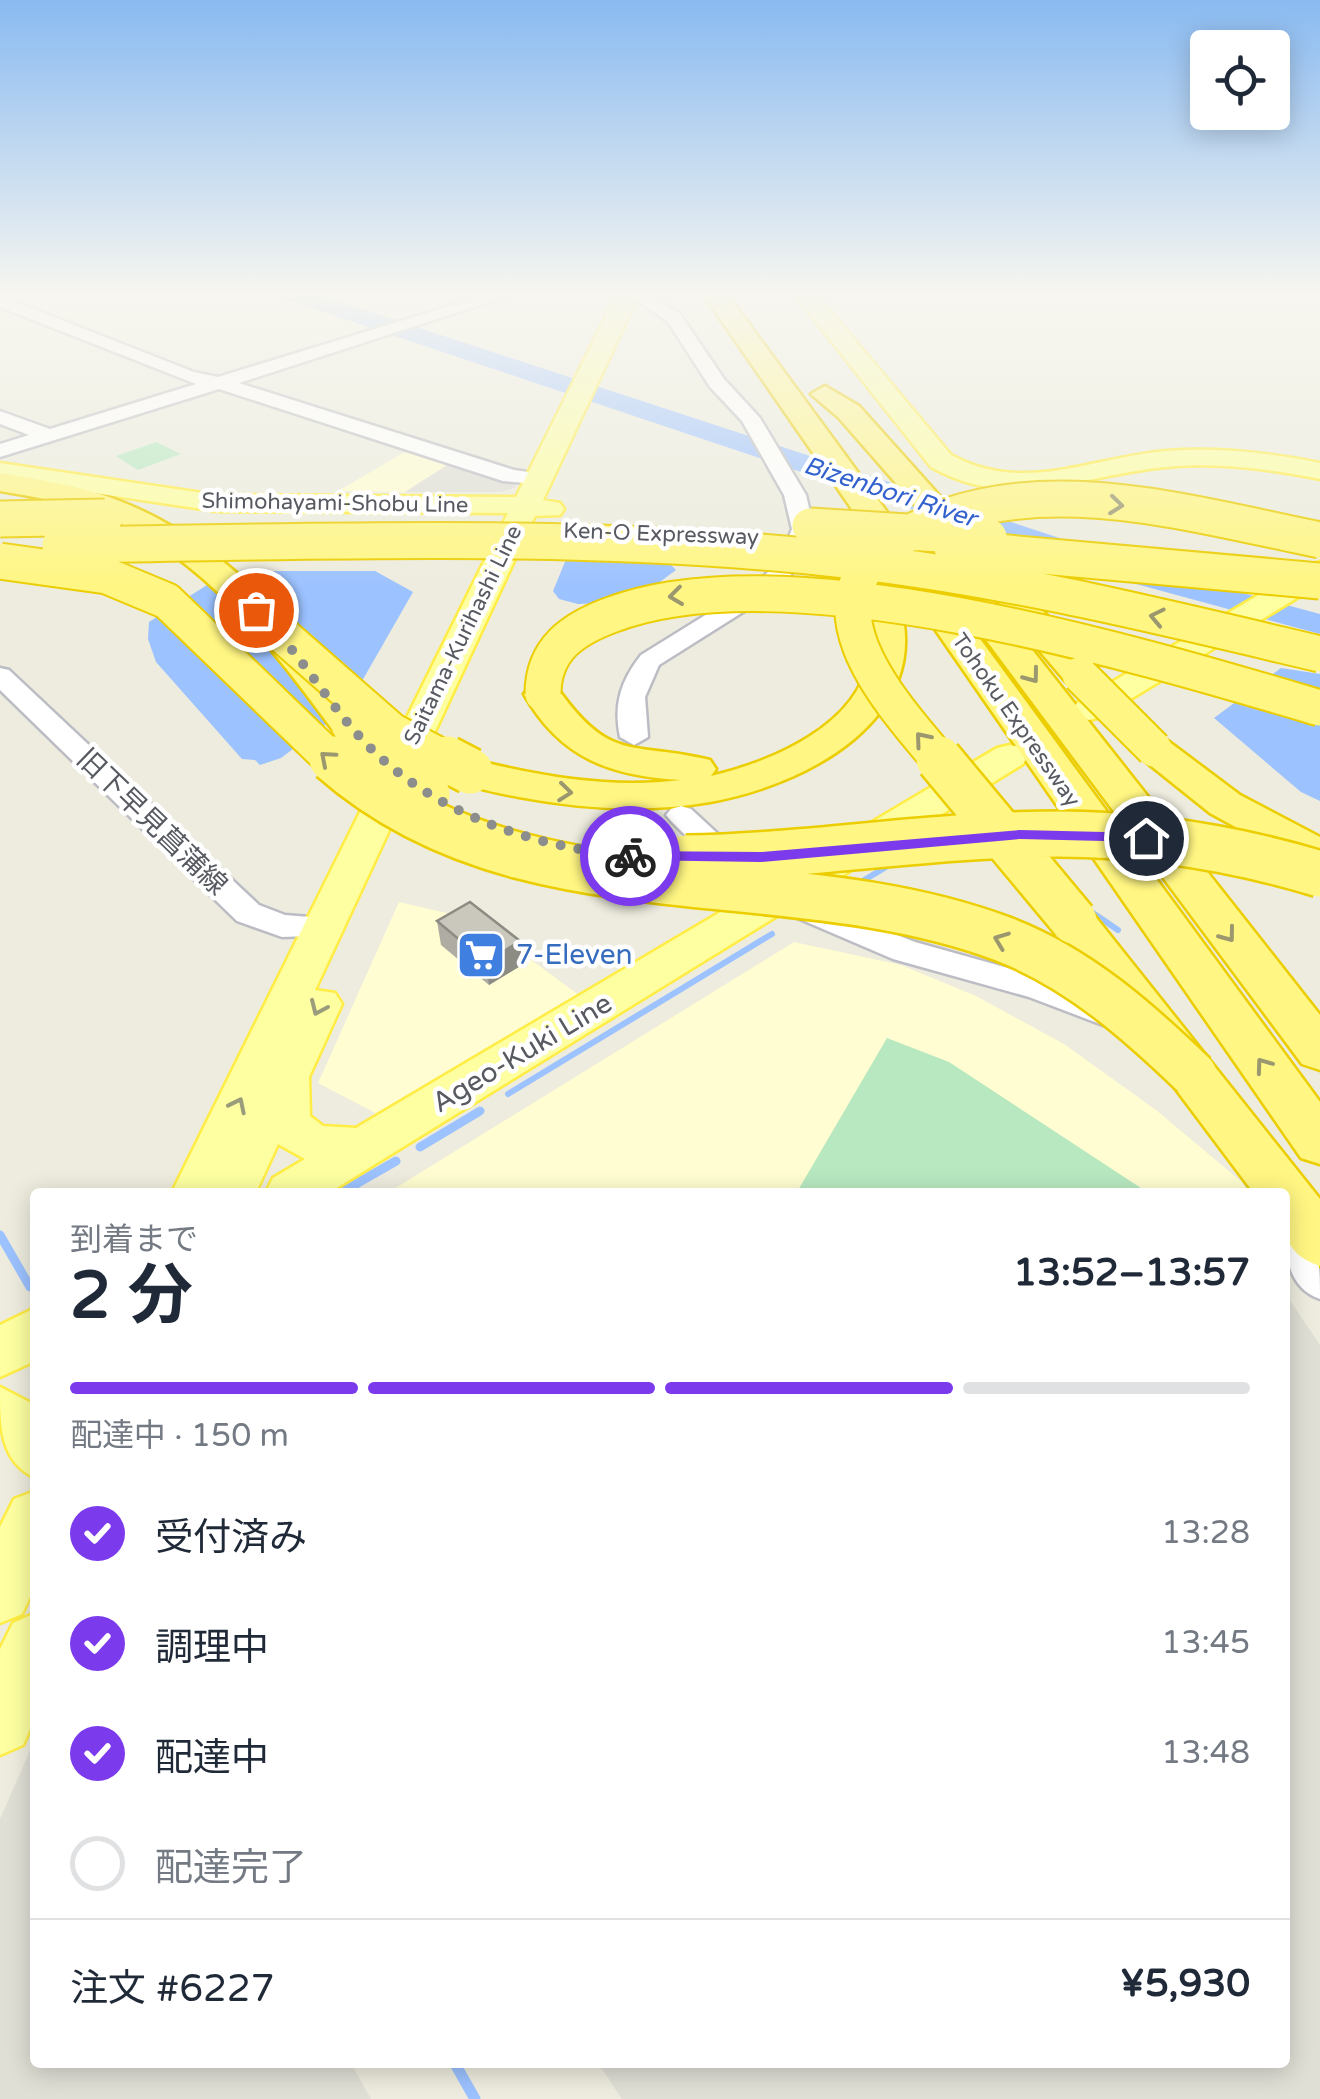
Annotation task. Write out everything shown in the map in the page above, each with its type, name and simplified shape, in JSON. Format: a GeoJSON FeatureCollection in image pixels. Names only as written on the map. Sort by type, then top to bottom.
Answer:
{"type":"FeatureCollection","features":[{"type":"Feature","properties":{"kind":"highway","name":"Tohoku Expressway"},"geometry":{"type":"LineString","coordinates":[[780,392],[861,521],[1320,1144]]}},
{"type":"Feature","properties":{"kind":"highway"},"geometry":{"type":"LineString","coordinates":[[826,392],[848,412],[879,455],[980,559],[1085,692],[1225,804],[1320,855]]}},
{"type":"Feature","properties":{"kind":"highway","name":"Tohoku Expressway"},"geometry":{"type":"LineString","coordinates":[[879,455],[930,543],[1320,1051]]}},
{"type":"Feature","properties":{"kind":"highway"},"geometry":{"type":"LineString","coordinates":[[0,482],[73,494],[136,516],[193,552],[392,731],[470,771],[560,793],[641,796],[715,788],[820,750],[872,696],[885,669],[887,630],[862,549],[861,521]]}},
{"type":"Feature","properties":{"kind":"highway"},"geometry":{"type":"LineString","coordinates":[[1280,1188],[1074,921],[891,702],[860,649],[850,610],[852,594],[865,568],[895,538],[955,513],[1006,503],[1061,501],[1122,506],[1320,540]]}},
{"type":"Feature","properties":{"kind":"highway","name":"Ken-O Expressway"},"geometry":{"type":"LineString","coordinates":[[0,518],[319,514],[694,520],[1064,542],[1320,569]]}},
{"type":"Feature","properties":{"kind":"highway","name":"Ken-O Expressway"},"geometry":{"type":"LineString","coordinates":[[0,532],[467,529],[760,536],[1074,557],[1320,581]]}},
{"type":"Feature","properties":{"kind":"highway"},"geometry":{"type":"LineString","coordinates":[[0,546],[426,543],[746,552],[848,561],[968,579],[1320,654]]}},
{"type":"Feature","properties":{"kind":"highway"},"geometry":{"type":"LineString","coordinates":[[0,562],[102,573],[158,596],[189,620],[322,754],[365,790],[420,822],[493,852],[584,874],[881,908],[1002,939],[1113,1000],[1194,1075]]}},
{"type":"Feature","properties":{"kind":"highway"},"geometry":{"type":"LineString","coordinates":[[835,735],[775,760],[703,770],[630,762],[578,740],[562,726],[543,694],[546,661],[557,646],[590,620],[643,602],[736,592],[828,599],[996,626],[1170,666],[1320,708]]}},
{"type":"Feature","properties":{"kind":"highway"},"geometry":{"type":"LineString","coordinates":[[280,632],[349,725],[403,778],[488,824],[568,846],[656,858],[742,858],[1020,835],[1120,835],[1220,847],[1320,874]]}},
{"type":"Feature","properties":{"kind":"highway"},"geometry":{"type":"LineString","coordinates":[[1290,1201],[1320,1242]]}},
{"type":"Feature","properties":{"kind":"main road","name":"Saitama-Kurihashi Line"},"geometry":{"type":"LineString","coordinates":[[234,1188],[286,1078],[540,498],[591,392]]}},
{"type":"Feature","properties":{"kind":"main road"},"geometry":{"type":"LineString","coordinates":[[885,392],[941,461],[962,473],[988,480],[1030,482],[1144,461],[1205,457],[1320,471]]}},
{"type":"Feature","properties":{"kind":"main road","name":"Shimohayami-Shobu Line"},"geometry":{"type":"LineString","coordinates":[[0,471],[216,503],[540,498]]}},
{"type":"Feature","properties":{"kind":"main road","name":"Saitama-Kurihashi Line"},"geometry":{"type":"LineString","coordinates":[[198,1188],[482,591],[540,498]]}},
{"type":"Feature","properties":{"kind":"main road"},"geometry":{"type":"LineString","coordinates":[[1085,692],[1232,624],[1320,569]]}},
{"type":"Feature","properties":{"kind":"main road","name":"Ageo-Kuki Line"},"geometry":{"type":"LineString","coordinates":[[297,1188],[1010,756]]}},
{"type":"Feature","properties":{"kind":"main road"},"geometry":{"type":"LineString","coordinates":[[286,1078],[282,1102],[286,1124],[300,1138],[337,1148],[366,1147]]}},
{"type":"Feature","properties":{"kind":"main road"},"geometry":{"type":"LineString","coordinates":[[0,1353],[30,1335]]}},
{"type":"Feature","properties":{"kind":"main road"},"geometry":{"type":"LineString","coordinates":[[0,1413],[30,1436]]}},
{"type":"Feature","properties":{"kind":"main road"},"geometry":{"type":"LineString","coordinates":[[17,1558],[30,1507]]}},
{"type":"Feature","properties":{"kind":"main road"},"geometry":{"type":"LineString","coordinates":[[0,1722],[30,1656]]}},
{"type":"Feature","properties":{"kind":"street"},"geometry":{"type":"LineString","coordinates":[[0,451],[186,392]]}},
{"type":"Feature","properties":{"kind":"street"},"geometry":{"type":"LineString","coordinates":[[248,392],[512,476],[540,498]]}},
{"type":"Feature","properties":{"kind":"street"},"geometry":{"type":"LineString","coordinates":[[634,737],[629,704],[639,674],[650,660],[765,588],[799,547],[803,529],[795,494],[750,418],[725,392]]}},
{"type":"Feature","properties":{"kind":"street"},"geometry":{"type":"LineString","coordinates":[[0,417],[47,436]]}},
{"type":"Feature","properties":{"kind":"street","name":"旧下早見菖蒲線"},"geometry":{"type":"LineString","coordinates":[[0,676],[248,914],[282,926],[323,927]]}},
{"type":"Feature","properties":{"kind":"street"},"geometry":{"type":"LineString","coordinates":[[682,816],[737,868],[780,898],[822,919],[905,951],[1040,988],[1116,1018],[1163,1054],[1204,1096],[1263,1188]]}},
{"type":"Feature","properties":{"kind":"street"},"geometry":{"type":"LineString","coordinates":[[1290,1232],[1320,1282]]}},
{"type":"Feature","properties":{"kind":"shaded area"},"geometry":{"type":"Polygon","coordinates":[[[410,449],[452,462],[405,492],[338,491],[410,449]]]}},
{"type":"Feature","properties":{"kind":"shaded area"},"geometry":{"type":"Polygon","coordinates":[[[452,462],[517,487],[501,492],[405,492],[452,462]]]}},
{"type":"Feature","properties":{"kind":"shaded area"},"geometry":{"type":"Polygon","coordinates":[[[399,902],[477,920],[583,998],[455,1069],[381,1116],[318,1083],[399,902]]]}},
{"type":"Feature","properties":{"kind":"shaded area"},"geometry":{"type":"Polygon","coordinates":[[[794,942],[901,965],[976,996],[1064,1044],[1156,1110],[1246,1188],[395,1188],[794,942]]]}},
{"type":"Feature","properties":{"kind":"shaded area"},"geometry":{"type":"Polygon","coordinates":[[[1290,1300],[1320,1345],[1320,2099],[622,2099],[601,2068],[1290,2068],[1290,1300]]]}},
{"type":"Feature","properties":{"kind":"shaded area"},"geometry":{"type":"Polygon","coordinates":[[[30,1750],[30,2068],[354,2068],[371,2099],[0,2099],[0,1819],[30,1750]]]}},
{"type":"Feature","properties":{"kind":"green space"},"geometry":{"type":"Polygon","coordinates":[[[156,442],[181,454],[138,470],[116,456],[156,442]]]}},
{"type":"Feature","properties":{"kind":"green space"},"geometry":{"type":"Polygon","coordinates":[[[887,1038],[949,1062],[1141,1188],[799,1188],[887,1038]]]}},
{"type":"Feature","properties":{"kind":"water"},"geometry":{"type":"Polygon","coordinates":[[[567,557],[669,563],[676,570],[637,599],[578,604],[559,599],[553,591],[567,557]]]}},
{"type":"Feature","properties":{"kind":"water"},"geometry":{"type":"Polygon","coordinates":[[[271,571],[375,571],[413,592],[346,709],[281,758],[260,765],[255,760],[242,759],[156,662],[148,639],[149,622],[207,585],[271,571]]]}},
{"type":"Feature","properties":{"kind":"water"},"geometry":{"type":"Polygon","coordinates":[[[1281,668],[1320,674],[1320,801],[1301,792],[1214,718],[1281,668]]]}},
{"type":"Feature","properties":{"kind":"building"},"geometry":{"type":"Polygon","coordinates":[[[470,902],[520,941],[486,962],[437,921],[470,902]]]}},
{"type":"Feature","properties":{"kind":"waterway","name":"Bizenbori River"},"geometry":{"type":"LineString","coordinates":[[588,392],[1140,575],[1320,624]]}},
{"type":"Feature","properties":{"kind":"waterway"},"geometry":{"type":"LineString","coordinates":[[856,885],[891,864]]}},
{"type":"Feature","properties":{"kind":"waterway"},"geometry":{"type":"LineString","coordinates":[[1090,911],[1118,930]]}},
{"type":"Feature","properties":{"kind":"waterway"},"geometry":{"type":"LineString","coordinates":[[508,1094],[772,934]]}},
{"type":"Feature","properties":{"kind":"waterway"},"geometry":{"type":"LineString","coordinates":[[420,1147],[480,1111]]}},
{"type":"Feature","properties":{"kind":"waterway"},"geometry":{"type":"LineString","coordinates":[[349,1188],[396,1161]]}},
{"type":"Feature","properties":{"kind":"waterway"},"geometry":{"type":"LineString","coordinates":[[0,1235],[30,1287]]}},
{"type":"Feature","properties":{"kind":"waterway"},"geometry":{"type":"LineString","coordinates":[[457,2068],[475,2099]]}},
{"type":"Feature","properties":{"kind":"way so far"},"geometry":{"type":"LineString","coordinates":[[256,610],[280,632],[349,725],[403,778],[488,824],[568,846],[630,856]]}},
{"type":"Feature","properties":{"kind":"place","name":"7-Eleven"},"geometry":{"type":"Point","coordinates":[481,955]}},
{"type":"Feature","properties":{"kind":"route"},"geometry":{"type":"LineString","coordinates":[[630,856],[761,857],[1020,835],[1146,838]]}}]}
